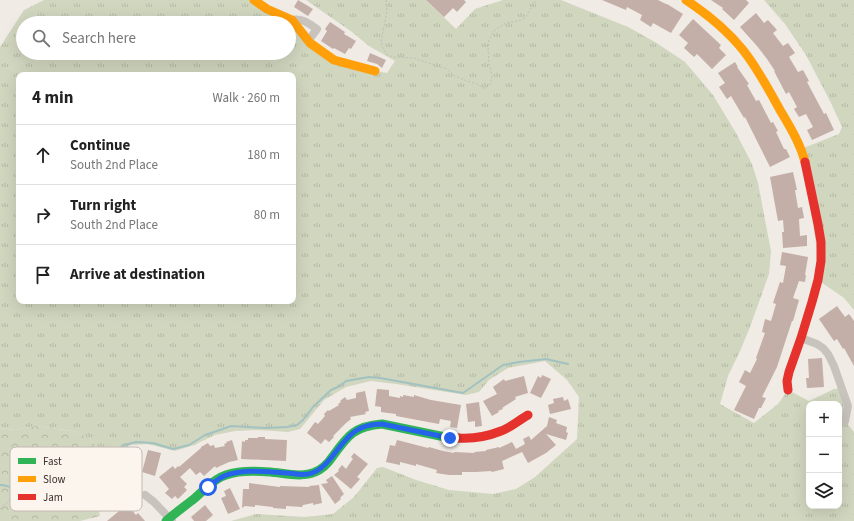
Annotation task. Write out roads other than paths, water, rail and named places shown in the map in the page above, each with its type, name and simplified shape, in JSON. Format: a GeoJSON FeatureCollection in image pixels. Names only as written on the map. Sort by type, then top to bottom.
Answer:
{"type":"FeatureCollection","features":[{"type":"Feature","properties":{"kind":"street"},"geometry":{"type":"LineString","coordinates":[[254,0],[267,10],[282,16]]}},
{"type":"Feature","properties":{"kind":"street"},"geometry":{"type":"LineString","coordinates":[[686,0],[702,10],[743,50],[767,86],[797,140],[808,173],[818,220],[821,244],[820,268],[818,280],[801,338],[789,372],[787,380],[788,390]]}},
{"type":"Feature","properties":{"kind":"street"},"geometry":{"type":"LineString","coordinates":[[296,19],[306,21],[316,29],[308,41]]}},
{"type":"Feature","properties":{"kind":"street"},"geometry":{"type":"LineString","coordinates":[[296,25],[310,43],[334,60],[375,71]]}},
{"type":"Feature","properties":{"kind":"street"},"geometry":{"type":"LineString","coordinates":[[801,338],[817,344],[828,354],[834,366],[848,406],[845,421]]}},
{"type":"Feature","properties":{"kind":"street"},"geometry":{"type":"LineString","coordinates":[[145,495],[154,502],[169,520],[222,477],[234,473],[254,471],[305,475],[320,470],[347,438],[363,426],[382,424],[450,438],[472,439],[502,431],[528,415]]}},
{"type":"Feature","properties":{"kind":"waterway"},"geometry":{"type":"LineString","coordinates":[[121,447],[136,442],[153,443],[173,449],[189,445],[205,435],[231,426],[266,428],[297,425],[331,390],[340,386],[346,381],[369,377],[380,378],[463,393],[503,365],[546,359],[568,364]]}},
{"type":"Feature","properties":{"kind":"waterway"},"geometry":{"type":"LineString","coordinates":[[0,485],[10,487]]}}]}
